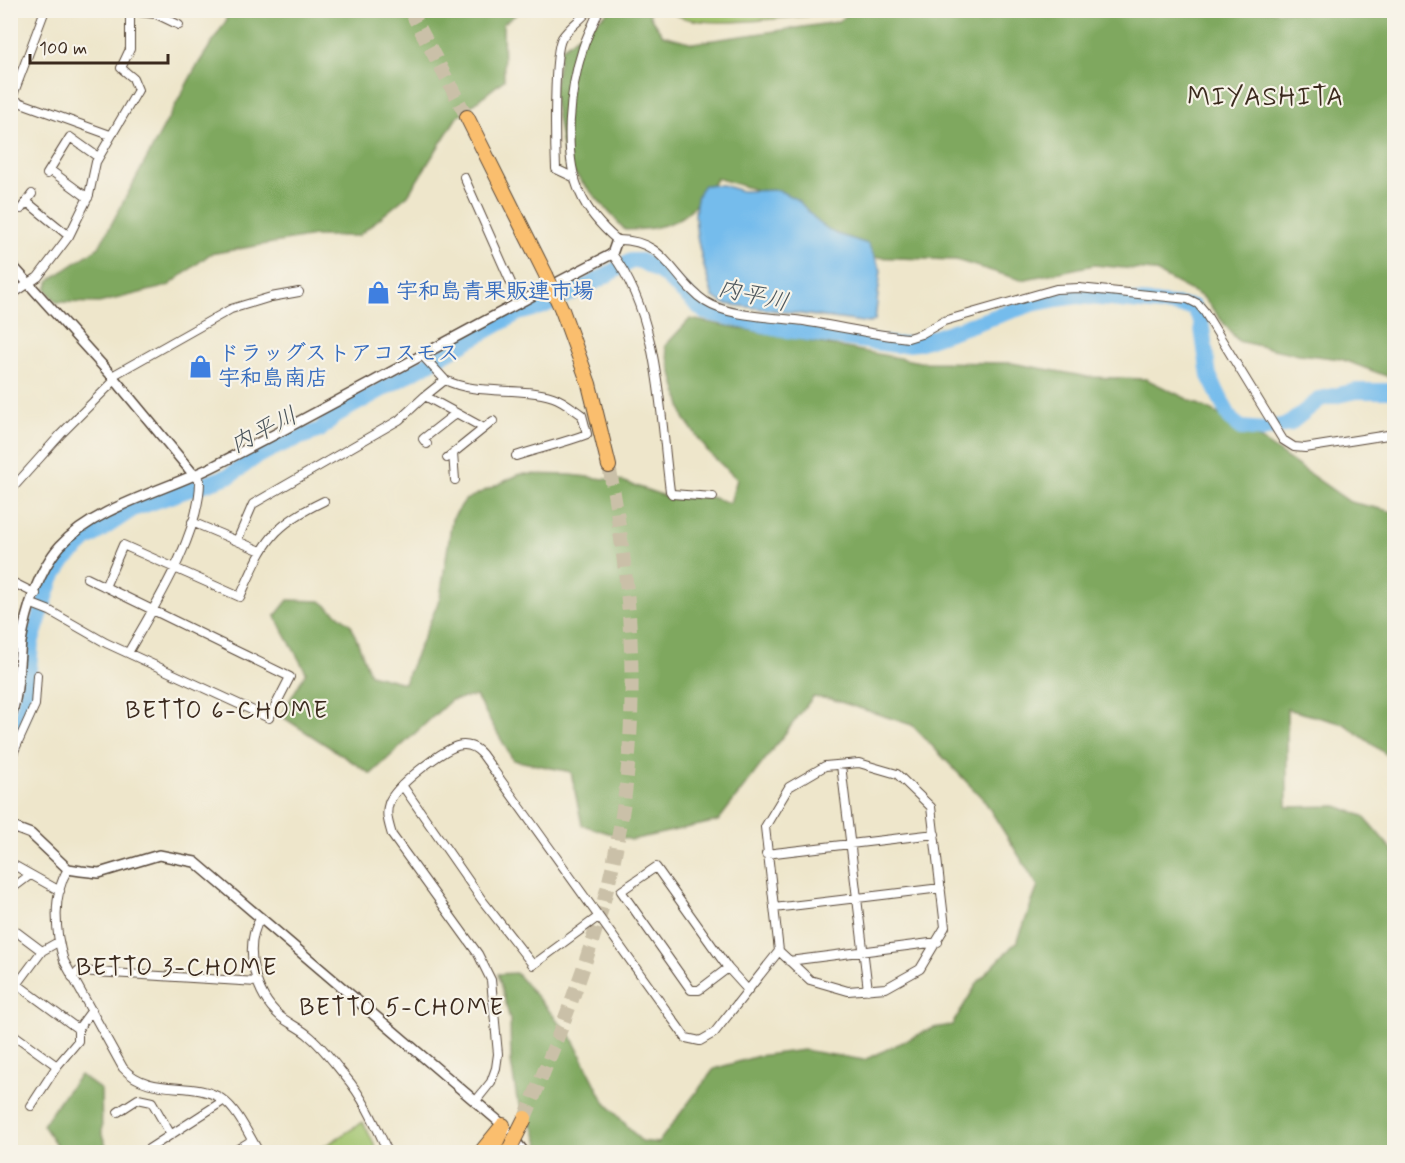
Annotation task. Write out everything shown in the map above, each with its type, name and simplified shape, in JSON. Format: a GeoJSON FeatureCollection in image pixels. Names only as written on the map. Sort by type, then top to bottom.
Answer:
{"type":"FeatureCollection","features":[{"type":"Feature","properties":{"kind":"highway"},"geometry":{"type":"LineString","coordinates":[[467,117],[562,310],[589,384],[609,466]]}},
{"type":"Feature","properties":{"kind":"highway"},"geometry":{"type":"LineString","coordinates":[[508,1152],[525,1118]]}},
{"type":"Feature","properties":{"kind":"highway"},"geometry":{"type":"LineString","coordinates":[[481,1152],[503,1125]]}},
{"type":"Feature","properties":{"kind":"highway"},"geometry":{"type":"LineString","coordinates":[[495,1152],[503,1125]]}},
{"type":"Feature","properties":{"kind":"street"},"geometry":{"type":"LineString","coordinates":[[45,10],[21,71],[12,102],[110,135]]}},
{"type":"Feature","properties":{"kind":"street"},"geometry":{"type":"LineString","coordinates":[[575,178],[556,169],[554,131],[558,92],[557,56],[562,38],[589,10]]}},
{"type":"Feature","properties":{"kind":"street"},"geometry":{"type":"LineString","coordinates":[[599,10],[583,46],[574,81],[571,125],[575,178],[580,195],[600,225],[617,240],[635,240],[657,251],[692,291],[708,303],[725,309],[811,322],[881,336],[908,338],[921,334],[944,321],[1056,289],[1079,288],[1188,298],[1198,304],[1203,311],[1283,440],[1294,447],[1305,448],[1339,445],[1395,434]]}},
{"type":"Feature","properties":{"kind":"street"},"geometry":{"type":"LineString","coordinates":[[10,296],[30,285],[69,236],[88,198],[98,157],[138,90],[134,78],[121,68],[130,49],[130,11],[156,14],[179,25]]}},
{"type":"Feature","properties":{"kind":"street"},"geometry":{"type":"LineString","coordinates":[[88,198],[48,172],[70,137],[98,157]]}},
{"type":"Feature","properties":{"kind":"street"},"geometry":{"type":"LineString","coordinates":[[464,177],[519,302]]}},
{"type":"Feature","properties":{"kind":"street"},"geometry":{"type":"LineString","coordinates":[[32,194],[24,205],[69,236]]}},
{"type":"Feature","properties":{"kind":"street"},"geometry":{"type":"LineString","coordinates":[[617,240],[614,256],[634,295],[651,343],[670,491],[672,494],[713,497]]}},
{"type":"Feature","properties":{"kind":"street"},"geometry":{"type":"LineString","coordinates":[[10,718],[16,700],[21,642],[35,605],[36,594],[50,561],[60,546],[76,533],[134,499],[197,478],[424,358],[519,302],[614,256]]}},
{"type":"Feature","properties":{"kind":"street"},"geometry":{"type":"LineString","coordinates":[[10,263],[114,378],[197,478],[200,495],[192,522],[174,567],[128,653]]}},
{"type":"Feature","properties":{"kind":"street"},"geometry":{"type":"LineString","coordinates":[[10,491],[114,378],[231,309],[271,297],[300,292]]}},
{"type":"Feature","properties":{"kind":"street"},"geometry":{"type":"LineString","coordinates":[[424,358],[445,380],[458,386],[500,389],[554,397],[582,415],[587,434],[563,444],[547,445],[516,456]]}},
{"type":"Feature","properties":{"kind":"street"},"geometry":{"type":"LineString","coordinates":[[237,541],[253,504],[399,420],[445,380]]}},
{"type":"Feature","properties":{"kind":"street"},"geometry":{"type":"LineString","coordinates":[[425,396],[482,427]]}},
{"type":"Feature","properties":{"kind":"street"},"geometry":{"type":"LineString","coordinates":[[427,444],[423,439],[456,414]]}},
{"type":"Feature","properties":{"kind":"street"},"geometry":{"type":"LineString","coordinates":[[455,480],[450,455],[493,420]]}},
{"type":"Feature","properties":{"kind":"street"},"geometry":{"type":"LineString","coordinates":[[105,587],[123,545],[240,597],[261,551],[276,530],[300,513],[324,501]]}},
{"type":"Feature","properties":{"kind":"street"},"geometry":{"type":"LineString","coordinates":[[192,522],[261,551]]}},
{"type":"Feature","properties":{"kind":"street"},"geometry":{"type":"LineString","coordinates":[[35,605],[128,653],[269,718],[290,677],[87,578]]}},
{"type":"Feature","properties":{"kind":"street"},"geometry":{"type":"LineString","coordinates":[[10,581],[36,594]]}},
{"type":"Feature","properties":{"kind":"street"},"geometry":{"type":"LineString","coordinates":[[10,760],[34,705],[37,675]]}},
{"type":"Feature","properties":{"kind":"street"},"geometry":{"type":"LineString","coordinates":[[475,1101],[491,1082],[497,1061],[491,980],[478,954],[392,835],[387,819],[388,804],[402,784],[456,746],[473,747],[482,754],[686,1038],[700,1041],[708,1038],[779,951]]}},
{"type":"Feature","properties":{"kind":"street"},"geometry":{"type":"LineString","coordinates":[[859,763],[897,774],[931,807],[945,927],[920,969],[886,988],[848,991],[810,980],[779,951],[766,855],[765,827],[789,787],[825,766],[841,765],[859,763]]}},
{"type":"Feature","properties":{"kind":"street"},"geometry":{"type":"LineString","coordinates":[[841,765],[867,990]]}},
{"type":"Feature","properties":{"kind":"street"},"geometry":{"type":"LineString","coordinates":[[402,784],[482,900],[532,965],[598,917]]}},
{"type":"Feature","properties":{"kind":"street"},"geometry":{"type":"LineString","coordinates":[[10,826],[31,834],[68,868],[99,873],[144,857],[159,855],[195,862],[503,1125],[524,1152]]}},
{"type":"Feature","properties":{"kind":"street"},"geometry":{"type":"LineString","coordinates":[[766,855],[935,834]]}},
{"type":"Feature","properties":{"kind":"street"},"geometry":{"type":"LineString","coordinates":[[10,863],[60,891]]}},
{"type":"Feature","properties":{"kind":"street"},"geometry":{"type":"LineString","coordinates":[[729,968],[699,990],[691,990],[621,891],[656,867],[729,968],[747,989]]}},
{"type":"Feature","properties":{"kind":"street"},"geometry":{"type":"LineString","coordinates":[[68,868],[60,891],[58,942],[72,977],[123,1068],[143,1083],[215,1095],[222,1099],[227,1103],[259,1152]]}},
{"type":"Feature","properties":{"kind":"street"},"geometry":{"type":"LineString","coordinates":[[10,891],[30,875]]}},
{"type":"Feature","properties":{"kind":"street"},"geometry":{"type":"LineString","coordinates":[[774,908],[941,888]]}},
{"type":"Feature","properties":{"kind":"street"},"geometry":{"type":"LineString","coordinates":[[261,917],[254,929],[253,965],[256,982],[268,1003],[282,1017],[309,1035],[346,1077],[356,1091],[388,1152]]}},
{"type":"Feature","properties":{"kind":"street"},"geometry":{"type":"LineString","coordinates":[[10,927],[42,951]]}},
{"type":"Feature","properties":{"kind":"street"},"geometry":{"type":"LineString","coordinates":[[10,994],[42,951],[58,942]]}},
{"type":"Feature","properties":{"kind":"street"},"geometry":{"type":"LineString","coordinates":[[789,961],[938,942]]}},
{"type":"Feature","properties":{"kind":"street"},"geometry":{"type":"LineString","coordinates":[[72,977],[79,971],[256,982]]}},
{"type":"Feature","properties":{"kind":"street"},"geometry":{"type":"LineString","coordinates":[[10,979],[78,1029]]}},
{"type":"Feature","properties":{"kind":"street"},"geometry":{"type":"LineString","coordinates":[[31,1106],[57,1066],[78,1041],[78,1029],[92,1010]]}},
{"type":"Feature","properties":{"kind":"street"},"geometry":{"type":"LineString","coordinates":[[10,1032],[57,1066]]}},
{"type":"Feature","properties":{"kind":"street"},"geometry":{"type":"LineString","coordinates":[[118,1112],[138,1099],[152,1102],[171,1135]]}},
{"type":"Feature","properties":{"kind":"street"},"geometry":{"type":"LineString","coordinates":[[144,1152],[220,1103],[222,1099]]}},
{"type":"Feature","properties":{"kind":"street"},"geometry":{"type":"LineString","coordinates":[[233,1152],[251,1140]]}},
{"type":"Feature","properties":{"kind":"green space"},"geometry":{"type":"Polygon","coordinates":[[[226,11],[521,11],[503,24],[504,80],[457,117],[408,195],[358,236],[314,236],[210,254],[168,286],[99,303],[56,302],[46,289],[50,280],[99,247],[195,69],[226,21],[226,11]]]}},
{"type":"Feature","properties":{"kind":"green space"},"geometry":{"type":"Polygon","coordinates":[[[610,11],[650,11],[649,15],[663,35],[693,43],[837,22],[852,11],[1394,11],[1394,379],[1341,359],[1291,353],[1238,341],[1203,297],[1154,271],[1094,265],[1021,280],[956,260],[867,257],[756,190],[717,178],[698,203],[679,219],[657,227],[625,230],[565,163],[553,94],[561,49],[610,11]]]}},
{"type":"Feature","properties":{"kind":"green space"},"geometry":{"type":"Polygon","coordinates":[[[670,11],[815,11],[807,16],[715,22],[681,17],[670,11]]]}},
{"type":"Feature","properties":{"kind":"green space"},"geometry":{"type":"Polygon","coordinates":[[[690,319],[920,362],[1012,363],[1088,377],[1146,379],[1237,423],[1350,502],[1394,512],[1394,760],[1344,724],[1287,709],[1287,807],[1337,806],[1363,816],[1394,852],[1394,1152],[542,1152],[535,1131],[517,1099],[511,1062],[510,1020],[498,974],[516,973],[571,1036],[604,1101],[641,1141],[658,1143],[714,1069],[758,1056],[803,1050],[864,1060],[933,1028],[952,1025],[978,982],[1018,940],[1038,886],[984,800],[912,725],[831,699],[813,697],[718,821],[631,840],[582,825],[571,772],[513,760],[476,696],[451,700],[371,774],[281,716],[306,672],[275,616],[288,600],[321,601],[351,625],[370,674],[404,683],[440,598],[452,519],[465,500],[520,474],[571,475],[622,481],[670,498],[710,497],[730,503],[737,479],[709,453],[684,418],[665,346],[690,319]]]}},
{"type":"Feature","properties":{"kind":"green space"},"geometry":{"type":"Polygon","coordinates":[[[80,1075],[101,1090],[102,1135],[109,1152],[61,1152],[43,1125],[80,1075]]]}},
{"type":"Feature","properties":{"kind":"green space"},"geometry":{"type":"Polygon","coordinates":[[[363,1122],[378,1152],[315,1152],[363,1122]]]}},
{"type":"Feature","properties":{"kind":"water"},"geometry":{"type":"Polygon","coordinates":[[[704,185],[722,185],[742,191],[778,190],[798,200],[818,222],[834,233],[868,244],[881,270],[875,320],[870,323],[725,304],[713,297],[701,255],[696,223],[695,208],[698,195],[704,185]]]}},
{"type":"Feature","properties":{"kind":"waterway","name":"内平川"},"geometry":{"type":"LineString","coordinates":[[10,741],[21,720],[27,695],[31,643],[52,579],[63,562],[86,540],[133,509],[231,475],[257,456],[320,430],[336,415],[518,313],[541,307],[589,285],[631,261],[641,261],[662,273],[705,312],[786,330],[896,345],[918,343],[1032,304],[1078,296],[1193,307],[1201,321],[1209,376],[1231,420],[1241,428],[1263,430],[1289,424],[1320,399],[1356,391],[1394,391]]}},
{"type":"Feature","properties":{"kind":"tunnel"},"geometry":{"type":"LineString","coordinates":[[410,10],[467,117]]}},
{"type":"Feature","properties":{"kind":"tunnel"},"geometry":{"type":"LineString","coordinates":[[525,1118],[567,1013],[592,942],[612,870],[626,787],[632,695],[631,649],[623,557],[609,466]]}},
{"type":"Feature","properties":{"kind":"place","name":"宇和島青果販連市場"},"geometry":{"type":"Point","coordinates":[378,292]}},
{"type":"Feature","properties":{"kind":"place","name":"ドラッグストアコスモス 宇和島南店"},"geometry":{"type":"Point","coordinates":[200,367]}},
{"type":"Feature","properties":{"kind":"district","name":"MIYASHITA"},"geometry":{"type":"Point","coordinates":[1266,98]}},
{"type":"Feature","properties":{"kind":"district","name":"BETTO 6-CHOME"},"geometry":{"type":"Point","coordinates":[227,711]}},
{"type":"Feature","properties":{"kind":"district","name":"BETTO 3-CHOME"},"geometry":{"type":"Point","coordinates":[177,968]}},
{"type":"Feature","properties":{"kind":"district","name":"BETTO 5-CHOME"},"geometry":{"type":"Point","coordinates":[402,1008]}}]}
